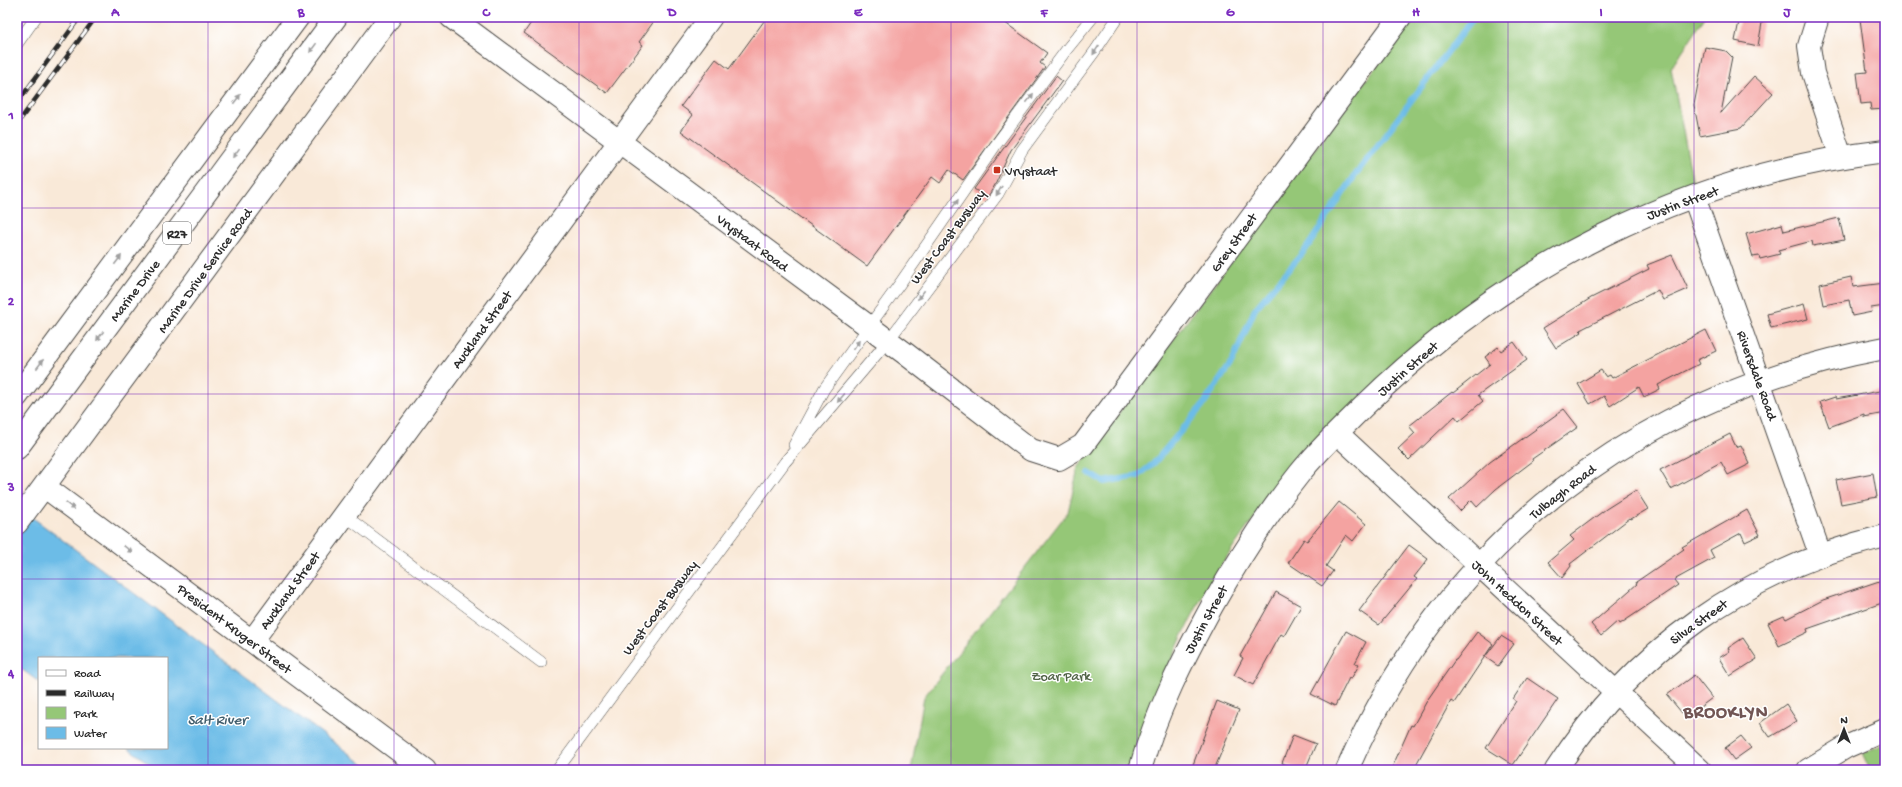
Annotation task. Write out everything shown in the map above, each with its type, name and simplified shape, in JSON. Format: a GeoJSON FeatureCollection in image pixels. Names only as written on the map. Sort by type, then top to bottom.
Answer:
{"type":"FeatureCollection","features":[{"type":"Feature","properties":{"kind":"street","name":"R27"},"geometry":{"type":"LineString","coordinates":[[17,396],[298,17]]}},
{"type":"Feature","properties":{"kind":"street","name":"Marine Drive"},"geometry":{"type":"LineString","coordinates":[[17,448],[336,17]]}},
{"type":"Feature","properties":{"kind":"street","name":"Marine Drive Service Road"},"geometry":{"type":"LineString","coordinates":[[17,522],[45,487],[390,17]]}},
{"type":"Feature","properties":{"kind":"street","name":"Vrystaat Road"},"geometry":{"type":"LineString","coordinates":[[451,17],[888,341],[1031,450],[1059,459]]}},
{"type":"Feature","properties":{"kind":"street","name":"Auckland Street"},"geometry":{"type":"LineString","coordinates":[[252,641],[710,17]]}},
{"type":"Feature","properties":{"kind":"street","name":"Grey Street"},"geometry":{"type":"LineString","coordinates":[[1059,459],[1083,445],[1400,17]]}},
{"type":"Feature","properties":{"kind":"street"},"geometry":{"type":"LineString","coordinates":[[1818,17],[1809,46],[1813,73],[1841,157]]}},
{"type":"Feature","properties":{"kind":"street","name":"Justin Street"},"geometry":{"type":"LineString","coordinates":[[1140,770],[1165,698],[1183,658],[1234,568],[1300,472],[1414,358],[1477,309],[1524,279],[1640,216],[1748,179],[1841,157],[1885,151]]}},
{"type":"Feature","properties":{"kind":"street","name":"Riversdale Road"},"geometry":{"type":"LineString","coordinates":[[1694,197],[1760,380],[1820,554]]}},
{"type":"Feature","properties":{"kind":"street","name":"Tulbagh Road"},"geometry":{"type":"LineString","coordinates":[[1347,770],[1378,704],[1400,667],[1450,598],[1508,535],[1540,507],[1608,456],[1682,414],[1760,380],[1805,366],[1885,348]]}},
{"type":"Feature","properties":{"kind":"street","name":"John Heddon Street"},"geometry":{"type":"LineString","coordinates":[[1338,433],[1478,566],[1700,770]]}},
{"type":"Feature","properties":{"kind":"street","name":"President Kruger Street"},"geometry":{"type":"LineString","coordinates":[[45,487],[425,770]]}},
{"type":"Feature","properties":{"kind":"street","name":"Silva Street"},"geometry":{"type":"LineString","coordinates":[[1556,770],[1578,738],[1615,692],[1656,652],[1686,628],[1717,606],[1750,586],[1785,569],[1820,554],[1856,542],[1885,536]]}},
{"type":"Feature","properties":{"kind":"street"},"geometry":{"type":"LineString","coordinates":[[1808,770],[1846,748],[1885,730]]}},
{"type":"Feature","properties":{"kind":"lane"},"geometry":{"type":"LineString","coordinates":[[17,44],[36,17]]}},
{"type":"Feature","properties":{"kind":"lane","name":"West Coast Busway"},"geometry":{"type":"LineString","coordinates":[[786,462],[824,389],[995,146],[1067,49],[1093,17]]}},
{"type":"Feature","properties":{"kind":"lane","name":"West Coast Busway"},"geometry":{"type":"LineString","coordinates":[[557,770],[786,462],[888,341],[998,194],[1022,150],[1095,51],[1118,17]]}},
{"type":"Feature","properties":{"kind":"lane"},"geometry":{"type":"LineString","coordinates":[[344,515],[541,662]]}},
{"type":"Feature","properties":{"kind":"green space","name":"Zoar Park"},"geometry":{"type":"Polygon","coordinates":[[[1413,17],[1705,17],[1671,68],[1694,188],[1520,271],[1258,513],[1221,566],[1190,619],[1162,683],[1129,770],[911,770],[924,697],[1068,512],[1078,468],[1413,17]]]}},
{"type":"Feature","properties":{"kind":"green space"},"geometry":{"type":"Polygon","coordinates":[[[1885,744],[1885,770],[1870,770],[1862,753],[1885,744]]]}},
{"type":"Feature","properties":{"kind":"water","name":"Salt River"},"geometry":{"type":"Polygon","coordinates":[[[17,506],[371,770],[158,770],[129,749],[168,749],[168,657],[38,657],[38,681],[17,666],[17,506]]]}},
{"type":"Feature","properties":{"kind":"building"},"geometry":{"type":"Polygon","coordinates":[[[535,17],[657,17],[639,42],[643,45],[607,93],[524,33],[535,17]]]}},
{"type":"Feature","properties":{"kind":"building"},"geometry":{"type":"Polygon","coordinates":[[[767,17],[997,17],[1047,53],[1040,63],[1045,67],[963,180],[949,170],[940,183],[932,177],[867,266],[681,131],[693,115],[681,106],[716,59],[729,69],[767,17]]]}},
{"type":"Feature","properties":{"kind":"building"},"geometry":{"type":"Polygon","coordinates":[[[1740,17],[1763,17],[1758,46],[1735,41],[1740,17]]]}},
{"type":"Feature","properties":{"kind":"building"},"geometry":{"type":"Polygon","coordinates":[[[1885,17],[1885,109],[1871,110],[1870,103],[1861,104],[1857,73],[1867,72],[1860,19],[1885,17]]]}},
{"type":"Feature","properties":{"kind":"building"},"geometry":{"type":"Polygon","coordinates":[[[1705,47],[1726,51],[1732,57],[1721,113],[1754,76],[1773,93],[1741,128],[1700,136],[1694,105],[1705,47]]]}},
{"type":"Feature","properties":{"kind":"building"},"geometry":{"type":"Polygon","coordinates":[[[1056,76],[1062,81],[1011,150],[995,185],[987,198],[974,189],[1056,76]]]}},
{"type":"Feature","properties":{"kind":"building"},"geometry":{"type":"Polygon","coordinates":[[[1839,218],[1844,240],[1813,246],[1812,241],[1778,250],[1780,254],[1760,259],[1759,256],[1753,257],[1746,234],[1782,224],[1784,231],[1839,218]]]}},
{"type":"Feature","properties":{"kind":"building"},"geometry":{"type":"Polygon","coordinates":[[[1672,255],[1688,289],[1663,300],[1658,290],[1580,330],[1582,332],[1556,348],[1543,328],[1591,298],[1649,269],[1647,265],[1672,255]]]}},
{"type":"Feature","properties":{"kind":"building"},"geometry":{"type":"Polygon","coordinates":[[[1851,277],[1853,287],[1885,283],[1885,306],[1871,308],[1872,312],[1852,316],[1849,300],[1824,305],[1820,284],[1851,277]]]}},
{"type":"Feature","properties":{"kind":"building"},"geometry":{"type":"Polygon","coordinates":[[[1804,304],[1808,319],[1771,328],[1767,314],[1804,304]]]}},
{"type":"Feature","properties":{"kind":"building"},"geometry":{"type":"Polygon","coordinates":[[[1706,330],[1716,351],[1697,360],[1699,364],[1658,385],[1660,389],[1644,397],[1639,387],[1610,406],[1604,396],[1590,404],[1578,384],[1601,370],[1606,377],[1610,375],[1612,378],[1706,330]]]}},
{"type":"Feature","properties":{"kind":"building"},"geometry":{"type":"Polygon","coordinates":[[[1514,342],[1527,360],[1478,395],[1483,401],[1459,421],[1455,416],[1409,460],[1398,449],[1415,433],[1409,426],[1490,364],[1485,357],[1498,347],[1501,351],[1514,342]]]}},
{"type":"Feature","properties":{"kind":"building"},"geometry":{"type":"Polygon","coordinates":[[[1885,390],[1885,413],[1864,417],[1864,414],[1829,427],[1820,402],[1835,397],[1836,399],[1885,390]]]}},
{"type":"Feature","properties":{"kind":"building"},"geometry":{"type":"Polygon","coordinates":[[[1564,409],[1578,427],[1532,459],[1533,461],[1496,489],[1477,507],[1471,500],[1460,511],[1449,499],[1490,462],[1564,409]]]}},
{"type":"Feature","properties":{"kind":"building"},"geometry":{"type":"Polygon","coordinates":[[[1730,434],[1736,447],[1741,445],[1750,464],[1728,475],[1721,462],[1671,489],[1660,470],[1730,434]]]}},
{"type":"Feature","properties":{"kind":"building"},"geometry":{"type":"Polygon","coordinates":[[[1873,473],[1877,497],[1841,504],[1836,480],[1873,473]]]}},
{"type":"Feature","properties":{"kind":"building"},"geometry":{"type":"Polygon","coordinates":[[[1636,490],[1648,509],[1631,519],[1630,518],[1570,564],[1571,566],[1562,578],[1548,562],[1574,540],[1570,536],[1606,509],[1636,490]]]}},
{"type":"Feature","properties":{"kind":"building"},"geometry":{"type":"Polygon","coordinates":[[[1339,502],[1366,524],[1353,541],[1346,535],[1326,566],[1333,571],[1322,586],[1288,563],[1304,539],[1307,541],[1339,502]]]}},
{"type":"Feature","properties":{"kind":"building"},"geometry":{"type":"Polygon","coordinates":[[[1747,510],[1760,535],[1745,542],[1741,533],[1710,550],[1714,558],[1674,580],[1678,585],[1620,624],[1618,621],[1601,636],[1591,624],[1637,584],[1636,582],[1684,549],[1682,547],[1747,510]]]}},
{"type":"Feature","properties":{"kind":"building"},"geometry":{"type":"Polygon","coordinates":[[[1409,545],[1428,559],[1414,577],[1417,579],[1379,625],[1359,611],[1409,545]]]}},
{"type":"Feature","properties":{"kind":"building"},"geometry":{"type":"Polygon","coordinates":[[[1885,579],[1885,602],[1807,629],[1808,632],[1779,646],[1768,623],[1784,616],[1786,619],[1823,600],[1885,579]]]}},
{"type":"Feature","properties":{"kind":"building"},"geometry":{"type":"Polygon","coordinates":[[[1276,592],[1301,606],[1284,636],[1281,634],[1253,685],[1234,675],[1243,658],[1240,656],[1276,592]]]}},
{"type":"Feature","properties":{"kind":"building"},"geometry":{"type":"Polygon","coordinates":[[[1346,631],[1366,642],[1355,663],[1359,665],[1351,679],[1349,678],[1335,706],[1311,694],[1346,631]]]}},
{"type":"Feature","properties":{"kind":"building"},"geometry":{"type":"Polygon","coordinates":[[[1477,632],[1493,644],[1454,703],[1451,701],[1413,770],[1391,770],[1411,725],[1413,726],[1428,699],[1455,660],[1477,632]]]}},
{"type":"Feature","properties":{"kind":"building"},"geometry":{"type":"Polygon","coordinates":[[[1501,636],[1514,644],[1498,666],[1485,657],[1501,636]]]}},
{"type":"Feature","properties":{"kind":"building"},"geometry":{"type":"Polygon","coordinates":[[[1743,638],[1757,659],[1730,676],[1719,658],[1730,651],[1728,648],[1743,638]]]}},
{"type":"Feature","properties":{"kind":"building"},"geometry":{"type":"Polygon","coordinates":[[[1694,675],[1712,698],[1688,716],[1685,711],[1682,713],[1667,695],[1694,675]]]}},
{"type":"Feature","properties":{"kind":"building"},"geometry":{"type":"Polygon","coordinates":[[[1527,678],[1558,699],[1513,765],[1486,748],[1516,701],[1513,699],[1527,678]]]}},
{"type":"Feature","properties":{"kind":"building"},"geometry":{"type":"Polygon","coordinates":[[[1217,701],[1239,710],[1214,770],[1191,770],[1217,701]]]}},
{"type":"Feature","properties":{"kind":"building"},"geometry":{"type":"Polygon","coordinates":[[[1786,704],[1797,721],[1770,737],[1760,723],[1786,704]]]}},
{"type":"Feature","properties":{"kind":"building"},"geometry":{"type":"Polygon","coordinates":[[[1293,735],[1316,744],[1305,770],[1300,770],[1282,763],[1293,735]]]}},
{"type":"Feature","properties":{"kind":"building"},"geometry":{"type":"Polygon","coordinates":[[[1741,736],[1751,748],[1734,760],[1725,748],[1741,736]]]}},
{"type":"Feature","properties":{"kind":"waterway"},"geometry":{"type":"LineString","coordinates":[[1089,473],[1104,482],[1138,476],[1154,463],[1203,405],[1232,362],[1255,309],[1306,249],[1356,174],[1474,17]]}},
{"type":"Feature","properties":{"kind":"railway"},"geometry":{"type":"LineString","coordinates":[[17,103],[80,17]]}},
{"type":"Feature","properties":{"kind":"railway"},"geometry":{"type":"LineString","coordinates":[[17,124],[96,17]]}},
{"type":"Feature","properties":{"kind":"place","name":"Vrystaat"},"geometry":{"type":"Point","coordinates":[997,170]}},
{"type":"Feature","properties":{"kind":"district","name":"BROOKLYN"},"geometry":{"type":"Point","coordinates":[1726,711]}}]}
